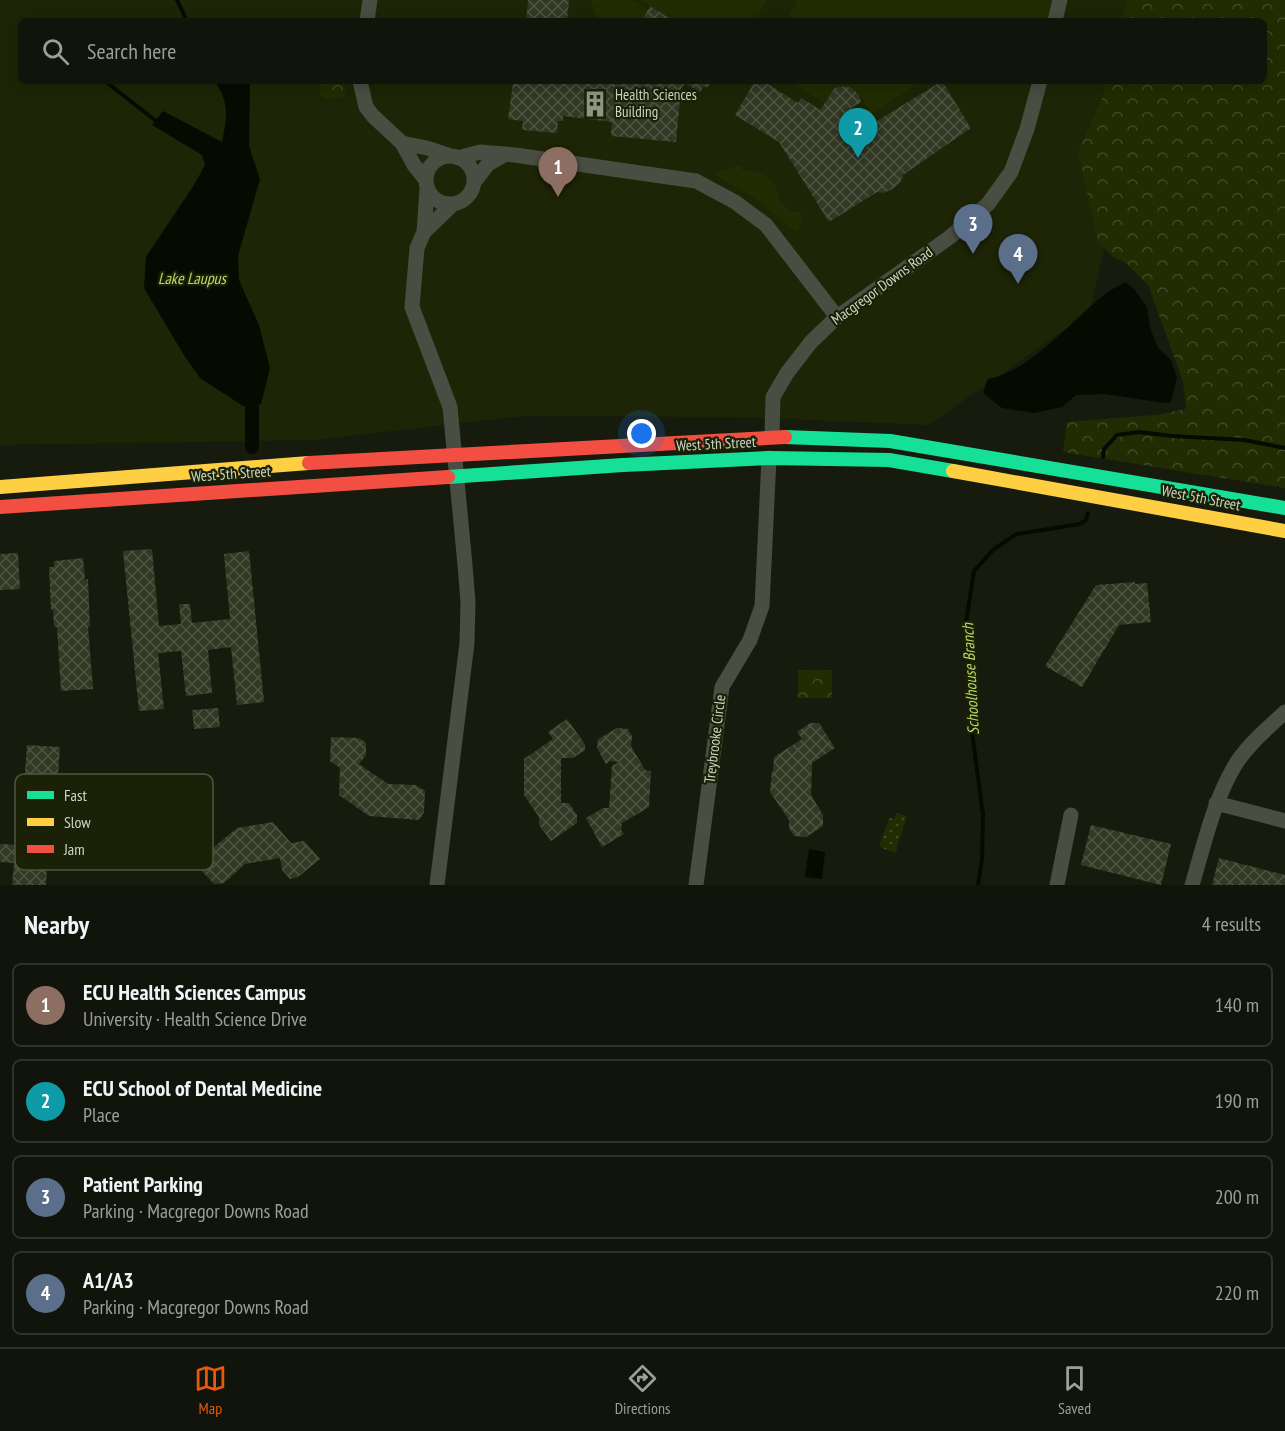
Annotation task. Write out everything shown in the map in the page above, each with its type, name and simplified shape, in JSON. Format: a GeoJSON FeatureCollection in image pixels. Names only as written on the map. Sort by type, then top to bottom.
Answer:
{"type":"FeatureCollection","features":[{"type":"Feature","properties":{"kind":"main road","name":"West 5th Street"},"geometry":{"type":"LineString","coordinates":[[0,487],[455,454],[772,436],[890,441],[1285,508]]}},
{"type":"Feature","properties":{"kind":"main road","name":"West 5th Street"},"geometry":{"type":"LineString","coordinates":[[0,507],[457,475],[769,458],[889,460],[1285,531]]}},
{"type":"Feature","properties":{"kind":"street"},"geometry":{"type":"LineString","coordinates":[[367,18],[370,0]]}},
{"type":"Feature","properties":{"kind":"street"},"geometry":{"type":"LineString","coordinates":[[1056,18],[1060,0]]}},
{"type":"Feature","properties":{"kind":"street"},"geometry":{"type":"LineString","coordinates":[[361,84],[366,107],[402,143],[437,201],[460,203],[470,194],[475,181],[488,164],[506,154]]}},
{"type":"Feature","properties":{"kind":"street","name":"Macgregor Downs Road"},"geometry":{"type":"LineString","coordinates":[[772,436],[773,397],[787,373],[811,342],[837,317],[950,237],[988,204],[1011,172],[1027,129],[1039,84]]}},
{"type":"Feature","properties":{"kind":"street"},"geometry":{"type":"LineString","coordinates":[[402,143],[454,157],[470,166],[475,181]]}},
{"type":"Feature","properties":{"kind":"street"},"geometry":{"type":"LineString","coordinates":[[437,885],[466,643],[468,602],[450,407],[412,307],[417,248],[424,232],[427,184],[431,166],[443,157],[480,152],[696,181],[735,202],[766,225],[837,317]]}},
{"type":"Feature","properties":{"kind":"street"},"geometry":{"type":"LineString","coordinates":[[424,232],[453,204]]}},
{"type":"Feature","properties":{"kind":"street","name":"Treybrooke Circle"},"geometry":{"type":"LineString","coordinates":[[696,885],[722,687],[750,640],[762,606],[769,458]]}},
{"type":"Feature","properties":{"kind":"street"},"geometry":{"type":"LineString","coordinates":[[1192,885],[1216,803],[1235,765],[1266,729],[1285,712]]}},
{"type":"Feature","properties":{"kind":"street"},"geometry":{"type":"LineString","coordinates":[[1216,803],[1285,821]]}},
{"type":"Feature","properties":{"kind":"street"},"geometry":{"type":"LineString","coordinates":[[1057,885],[1071,815]]}},
{"type":"Feature","properties":{"kind":"shaded area"},"geometry":{"type":"Polygon","coordinates":[[[0,0],[1157,0],[1154,18],[18,18],[18,84],[1139,84],[1090,312],[929,425],[738,417],[523,416],[314,440],[0,445],[0,0]]]}},
{"type":"Feature","properties":{"kind":"green space"},"geometry":{"type":"Polygon","coordinates":[[[591,0],[632,0],[648,10],[644,18],[596,18],[591,0]]]}},
{"type":"Feature","properties":{"kind":"green space"},"geometry":{"type":"Polygon","coordinates":[[[640,0],[767,0],[757,18],[669,18],[640,0]]]}},
{"type":"Feature","properties":{"kind":"green space"},"geometry":{"type":"Polygon","coordinates":[[[797,0],[1054,0],[1051,18],[788,18],[797,0]]]}},
{"type":"Feature","properties":{"kind":"green space"},"geometry":{"type":"Polygon","coordinates":[[[1127,0],[1285,0],[1285,488],[1063,452],[1067,422],[1156,415],[1186,409],[1183,381],[1148,285],[1126,263],[1112,256],[1098,241],[1078,152],[1102,99],[1105,84],[1267,84],[1267,18],[1122,18],[1127,0]]]}},
{"type":"Feature","properties":{"kind":"green space"},"geometry":{"type":"Polygon","coordinates":[[[320,84],[345,84],[345,97],[327,99],[320,95],[320,84]]]}},
{"type":"Feature","properties":{"kind":"green space"},"geometry":{"type":"Polygon","coordinates":[[[793,84],[917,84],[871,114],[858,93],[849,88],[835,88],[825,103],[793,84]]]}},
{"type":"Feature","properties":{"kind":"green space"},"geometry":{"type":"Polygon","coordinates":[[[741,166],[742,170],[766,176],[772,181],[785,206],[793,212],[801,212],[801,224],[798,231],[790,228],[758,200],[715,175],[741,166]]]}},
{"type":"Feature","properties":{"kind":"green space"},"geometry":{"type":"Polygon","coordinates":[[[798,670],[832,670],[832,698],[798,698],[798,670]]]}},
{"type":"Feature","properties":{"kind":"green space"},"geometry":{"type":"Polygon","coordinates":[[[897,813],[907,816],[895,853],[879,847],[889,818],[894,819],[897,813]]]}},
{"type":"Feature","properties":{"kind":"water","name":"Lake Laupus"},"geometry":{"type":"Polygon","coordinates":[[[217,84],[250,84],[249,146],[260,179],[238,256],[239,280],[259,325],[270,368],[261,404],[243,406],[200,378],[144,288],[146,257],[205,165],[202,155],[152,125],[163,111],[222,142],[226,111],[217,84]]]}},
{"type":"Feature","properties":{"kind":"water"},"geometry":{"type":"Polygon","coordinates":[[[1126,282],[1147,307],[1150,328],[1158,348],[1171,360],[1177,378],[1171,402],[1164,403],[1105,394],[1076,395],[1062,407],[1034,413],[1002,408],[983,393],[988,379],[1004,374],[1035,356],[1105,294],[1126,282]]]}},
{"type":"Feature","properties":{"kind":"water"},"geometry":{"type":"Polygon","coordinates":[[[809,849],[825,852],[822,879],[805,877],[809,849]]]}},
{"type":"Feature","properties":{"kind":"building"},"geometry":{"type":"Polygon","coordinates":[[[528,0],[569,0],[567,18],[526,18],[528,0]]]}},
{"type":"Feature","properties":{"kind":"building"},"geometry":{"type":"Polygon","coordinates":[[[650,6],[669,18],[644,18],[650,6]]]}},
{"type":"Feature","properties":{"kind":"building","name":"Health Sciences Building"},"geometry":{"type":"Polygon","coordinates":[[[513,84],[684,84],[681,89],[676,142],[611,136],[612,122],[563,116],[563,121],[558,121],[557,133],[522,130],[523,121],[508,119],[513,84]]]}},
{"type":"Feature","properties":{"kind":"building","name":"Health Sciences Building"},"geometry":{"type":"Polygon","coordinates":[[[687,84],[710,84],[707,88],[704,86],[700,92],[687,84]]]}},
{"type":"Feature","properties":{"kind":"building"},"geometry":{"type":"Polygon","coordinates":[[[753,84],[768,84],[798,103],[802,98],[820,110],[835,88],[846,86],[859,95],[861,102],[851,108],[864,129],[937,84],[944,84],[971,128],[903,175],[900,183],[892,189],[884,193],[877,192],[829,222],[779,142],[735,115],[753,84]]]}},
{"type":"Feature","properties":{"kind":"building"},"geometry":{"type":"Polygon","coordinates":[[[152,549],[159,626],[181,624],[179,604],[190,604],[192,623],[230,619],[224,554],[249,551],[264,702],[237,705],[231,647],[208,650],[212,693],[186,696],[181,651],[158,653],[164,709],[139,711],[123,551],[152,549]]]}},
{"type":"Feature","properties":{"kind":"building"},"geometry":{"type":"Polygon","coordinates":[[[18,553],[20,589],[0,590],[0,554],[18,553]]]}},
{"type":"Feature","properties":{"kind":"building"},"geometry":{"type":"Polygon","coordinates":[[[83,558],[85,580],[88,579],[90,627],[88,627],[93,689],[61,691],[57,627],[54,627],[53,609],[51,610],[49,567],[54,567],[54,561],[83,558]]]}},
{"type":"Feature","properties":{"kind":"building"},"geometry":{"type":"Polygon","coordinates":[[[1135,582],[1135,584],[1147,583],[1151,622],[1119,625],[1082,687],[1045,666],[1096,585],[1135,582]]]}},
{"type":"Feature","properties":{"kind":"building"},"geometry":{"type":"Polygon","coordinates":[[[218,708],[220,727],[194,729],[192,710],[218,708]]]}},
{"type":"Feature","properties":{"kind":"building"},"geometry":{"type":"Polygon","coordinates":[[[567,719],[585,744],[585,750],[573,758],[561,758],[561,803],[569,803],[577,815],[577,823],[551,841],[539,825],[539,817],[524,795],[524,759],[553,739],[548,732],[567,719]]]}},
{"type":"Feature","properties":{"kind":"building"},"geometry":{"type":"Polygon","coordinates":[[[810,723],[819,723],[835,748],[812,763],[811,795],[823,815],[823,826],[806,837],[794,836],[789,828],[789,820],[770,792],[772,771],[773,773],[774,757],[802,739],[797,732],[810,723]]]}},
{"type":"Feature","properties":{"kind":"building"},"geometry":{"type":"Polygon","coordinates":[[[617,728],[628,729],[632,736],[631,746],[645,770],[651,771],[649,807],[622,823],[621,830],[624,834],[602,847],[586,818],[603,808],[609,808],[612,766],[619,762],[610,761],[606,764],[597,748],[598,739],[617,728]]]}},
{"type":"Feature","properties":{"kind":"building"},"geometry":{"type":"Polygon","coordinates":[[[331,737],[359,738],[366,743],[366,755],[359,764],[388,784],[416,785],[425,791],[424,812],[419,820],[369,816],[339,795],[340,768],[330,761],[331,737]]]}},
{"type":"Feature","properties":{"kind":"building"},"geometry":{"type":"Polygon","coordinates":[[[27,745],[60,747],[58,774],[25,774],[27,745]]]}},
{"type":"Feature","properties":{"kind":"building"},"geometry":{"type":"Polygon","coordinates":[[[273,822],[291,843],[304,841],[320,859],[298,877],[290,879],[282,870],[280,858],[245,864],[224,883],[214,884],[201,870],[213,870],[213,848],[237,828],[273,822]]]}},
{"type":"Feature","properties":{"kind":"building"},"geometry":{"type":"Polygon","coordinates":[[[1091,825],[1171,844],[1161,885],[1081,865],[1091,825]]]}},
{"type":"Feature","properties":{"kind":"building"},"geometry":{"type":"Polygon","coordinates":[[[0,844],[15,845],[15,870],[47,870],[46,885],[12,885],[14,863],[0,862],[0,844]]]}},
{"type":"Feature","properties":{"kind":"building"},"geometry":{"type":"Polygon","coordinates":[[[1219,858],[1285,875],[1285,885],[1212,885],[1219,858]]]}},
{"type":"Feature","properties":{"kind":"waterway"},"geometry":{"type":"LineString","coordinates":[[177,0],[186,18]]}},
{"type":"Feature","properties":{"kind":"waterway"},"geometry":{"type":"LineString","coordinates":[[109,84],[156,121]]}},
{"type":"Feature","properties":{"kind":"waterway"},"geometry":{"type":"LineString","coordinates":[[252,405],[252,447]]}},
{"type":"Feature","properties":{"kind":"waterway","name":"Schoolhouse Branch"},"geometry":{"type":"LineString","coordinates":[[1103,457],[1104,449],[1117,435],[1139,432],[1244,440],[1285,448]]}},
{"type":"Feature","properties":{"kind":"waterway","name":"Schoolhouse Branch"},"geometry":{"type":"LineString","coordinates":[[978,885],[982,859],[983,815],[970,717],[971,675],[966,622],[974,571],[994,549],[1017,534],[1080,524],[1086,520],[1088,513]]}},
{"type":"Feature","properties":{"kind":"traffic: fast"},"geometry":{"type":"LineString","coordinates":[[785,437],[890,441],[1285,508]]}},
{"type":"Feature","properties":{"kind":"traffic: fast"},"geometry":{"type":"LineString","coordinates":[[448,477],[769,458],[889,460],[953,471]]}},
{"type":"Feature","properties":{"kind":"traffic: slow"},"geometry":{"type":"LineString","coordinates":[[0,487],[309,463]]}},
{"type":"Feature","properties":{"kind":"traffic: slow"},"geometry":{"type":"LineString","coordinates":[[953,471],[1285,531]]}},
{"type":"Feature","properties":{"kind":"traffic: jam"},"geometry":{"type":"LineString","coordinates":[[309,463],[785,437]]}},
{"type":"Feature","properties":{"kind":"traffic: jam"},"geometry":{"type":"LineString","coordinates":[[0,507],[448,477]]}},
{"type":"Feature","properties":{"kind":"place","name":"Health Sciences Building"},"geometry":{"type":"Point","coordinates":[595,104]}},
{"type":"Feature","properties":{"kind":"place","name":"ECU School of Dental Medicine"},"geometry":{"type":"Point","coordinates":[858,158]}},
{"type":"Feature","properties":{"kind":"place","name":"ECU Health Sciences Campus"},"geometry":{"type":"Point","coordinates":[558,197]}},
{"type":"Feature","properties":{"kind":"place","name":"Patient Parking"},"geometry":{"type":"Point","coordinates":[973,254]}},
{"type":"Feature","properties":{"kind":"place","name":"A1/A3"},"geometry":{"type":"Point","coordinates":[1018,284]}}]}
